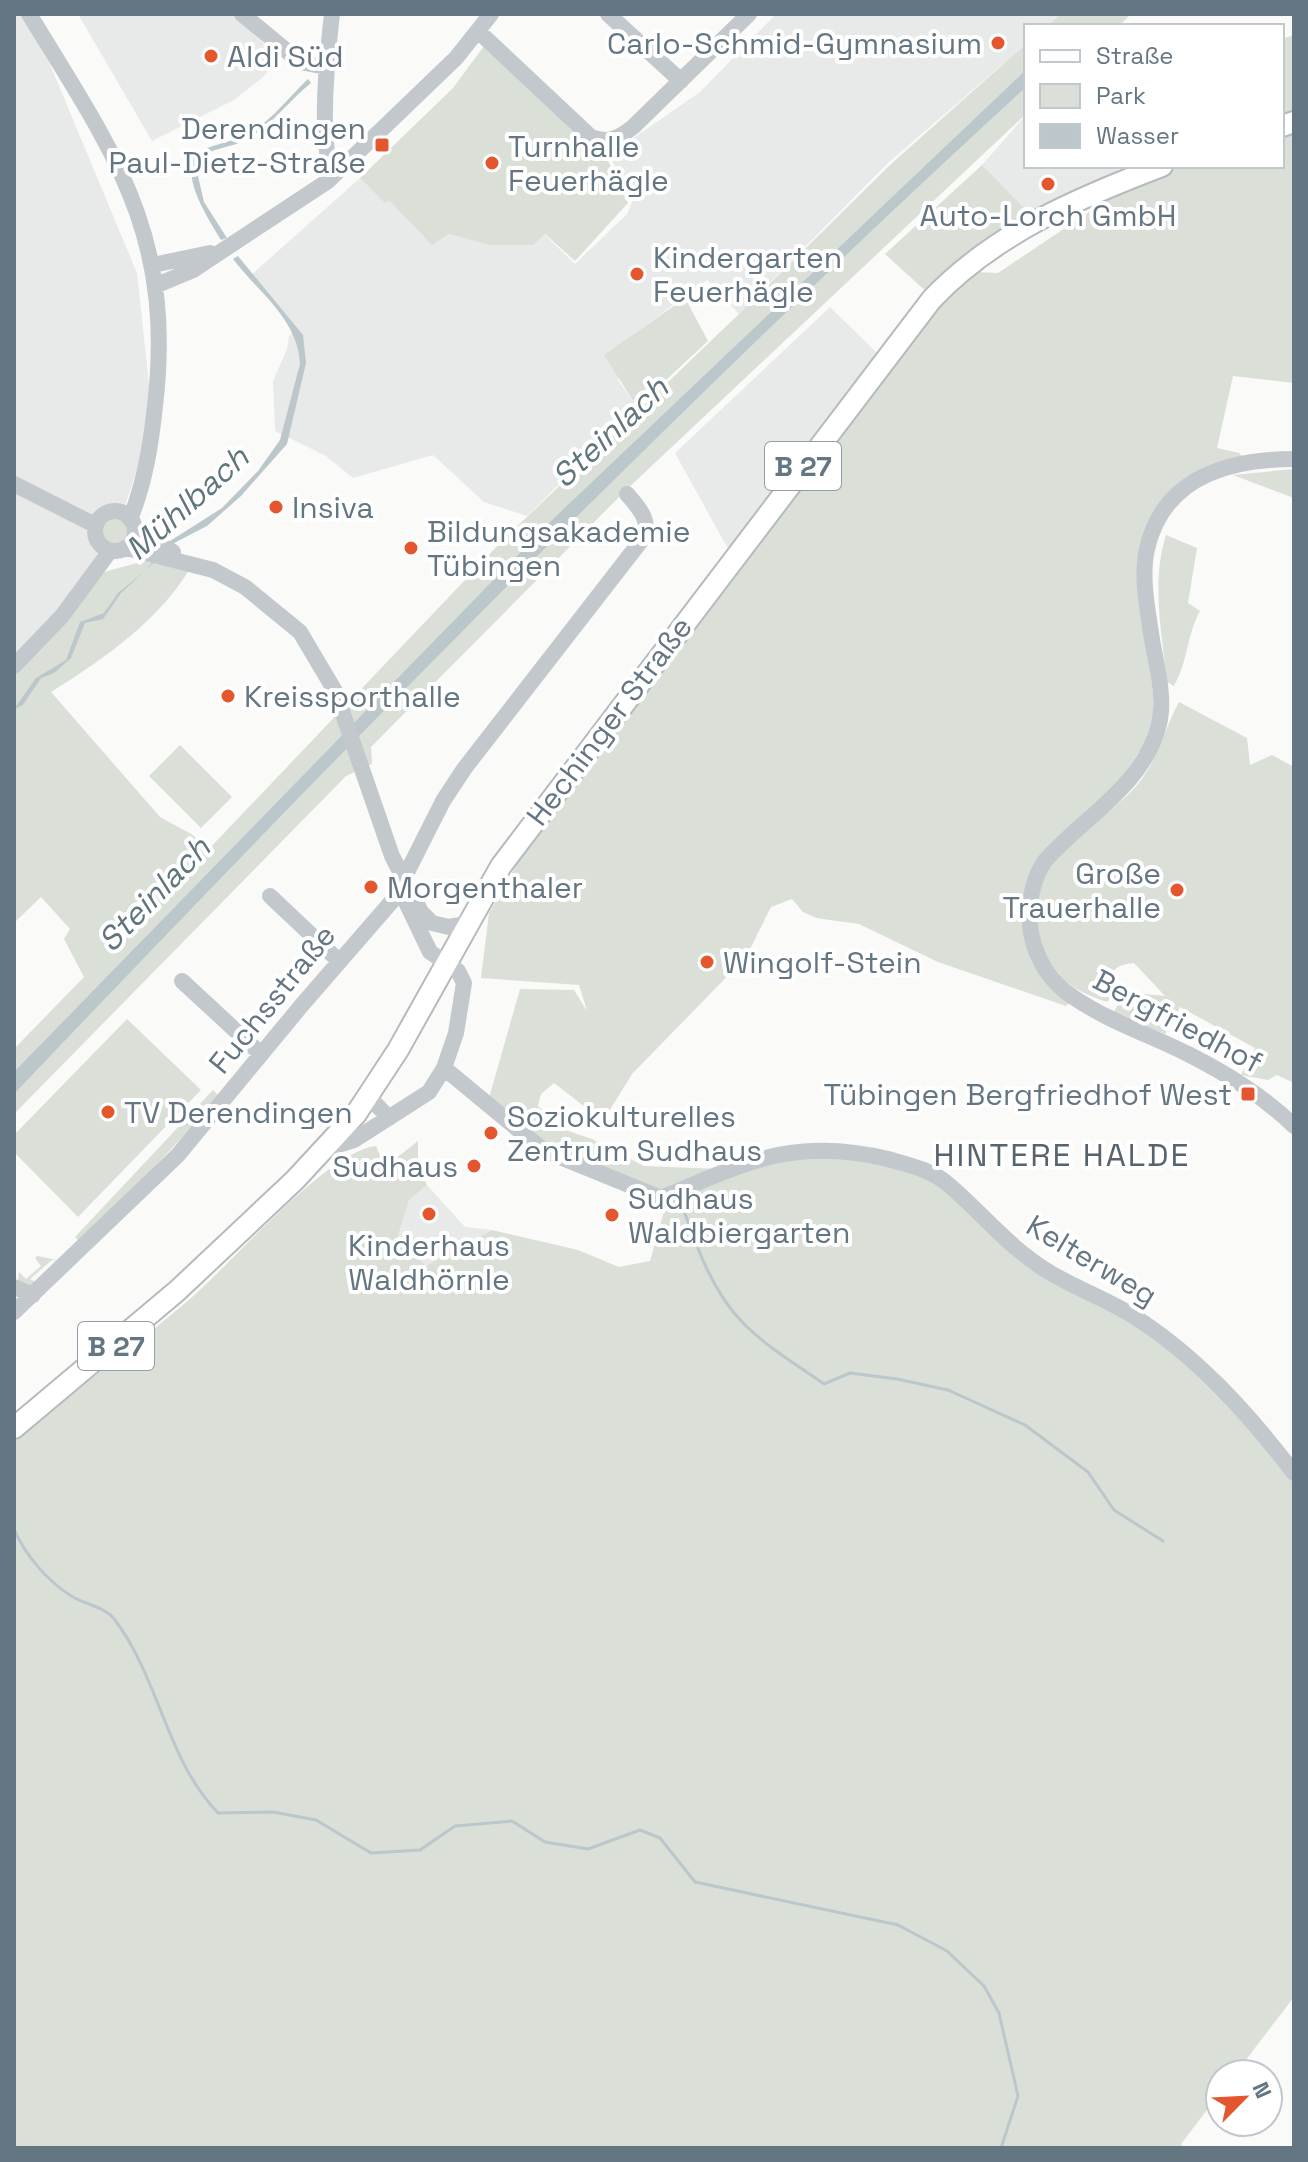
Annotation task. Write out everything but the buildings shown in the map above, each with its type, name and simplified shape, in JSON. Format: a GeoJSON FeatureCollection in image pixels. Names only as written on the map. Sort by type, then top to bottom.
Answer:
{"type":"FeatureCollection","features":[{"type":"Feature","properties":{"kind":"main road","name":"Hechinger Straße"},"geometry":{"type":"LineString","coordinates":[[14,1428],[167,1300],[328,1148],[369,1097],[466,924],[541,809],[932,299],[968,265],[1014,233],[1070,203],[1157,168]]}},
{"type":"Feature","properties":{"kind":"street"},"geometry":{"type":"LineString","coordinates":[[14,666],[62,616],[126,526],[142,476],[159,367],[157,285],[140,216],[112,151],[29,14]]}},
{"type":"Feature","properties":{"kind":"street"},"geometry":{"type":"LineString","coordinates":[[242,14],[300,62],[326,67]]}},
{"type":"Feature","properties":{"kind":"street"},"geometry":{"type":"LineString","coordinates":[[332,14],[326,67],[327,143],[334,175]]}},
{"type":"Feature","properties":{"kind":"street"},"geometry":{"type":"LineString","coordinates":[[157,285],[193,270],[217,252],[276,218],[334,175],[456,58],[491,14]]}},
{"type":"Feature","properties":{"kind":"street"},"geometry":{"type":"LineString","coordinates":[[608,14],[681,81]]}},
{"type":"Feature","properties":{"kind":"street"},"geometry":{"type":"LineString","coordinates":[[479,32],[598,140],[610,140],[625,133],[749,14]]}},
{"type":"Feature","properties":{"kind":"street"},"geometry":{"type":"LineString","coordinates":[[153,265],[217,252]]}},
{"type":"Feature","properties":{"kind":"street","name":"Bergfriedhof"},"geometry":{"type":"LineString","coordinates":[[1294,459],[1245,462],[1202,475],[1178,493],[1158,519],[1147,548],[1145,576],[1160,692],[1160,721],[1151,748],[1129,782],[1059,845],[1035,878],[1029,925],[1042,962],[1071,996],[1237,1081],[1294,1126]]}},
{"type":"Feature","properties":{"kind":"street"},"geometry":{"type":"LineString","coordinates":[[14,484],[99,520],[126,526],[154,549],[199,565],[245,587],[300,632],[322,665],[340,706],[421,938],[437,959],[445,963]]}},
{"type":"Feature","properties":{"kind":"street","name":"Fuchsstraße"},"geometry":{"type":"LineString","coordinates":[[14,1312],[178,1155],[402,884],[443,801],[464,769],[644,537],[648,529],[645,520],[627,494]]}},
{"type":"Feature","properties":{"kind":"street"},"geometry":{"type":"LineString","coordinates":[[99,520],[96,539],[126,526]]}},
{"type":"Feature","properties":{"kind":"street"},"geometry":{"type":"LineString","coordinates":[[402,884],[421,912],[445,963]]}},
{"type":"Feature","properties":{"kind":"street"},"geometry":{"type":"LineString","coordinates":[[270,896],[339,961]]}},
{"type":"Feature","properties":{"kind":"street"},"geometry":{"type":"LineString","coordinates":[[421,912],[432,923],[449,927],[466,924]]}},
{"type":"Feature","properties":{"kind":"street","name":"Hechinger Straße"},"geometry":{"type":"LineString","coordinates":[[328,1148],[347,1143],[429,1092],[444,1068],[456,1033],[464,983],[458,971],[445,963]]}},
{"type":"Feature","properties":{"kind":"street"},"geometry":{"type":"LineString","coordinates":[[182,981],[261,1054]]}},
{"type":"Feature","properties":{"kind":"street","name":"Kelterweg"},"geometry":{"type":"LineString","coordinates":[[444,1068],[543,1150],[661,1198],[751,1160],[784,1152],[829,1150],[918,1167],[947,1182],[1010,1246],[1049,1272],[1129,1313],[1176,1346],[1254,1420],[1294,1473]]}},
{"type":"Feature","properties":{"kind":"street"},"geometry":{"type":"LineString","coordinates":[[369,1097],[389,1118]]}},
{"type":"Feature","properties":{"kind":"street"},"geometry":{"type":"LineString","coordinates":[[14,1287],[33,1295]]}},
{"type":"Feature","properties":{"kind":"shaded area"},"geometry":{"type":"Polygon","coordinates":[[[14,14],[29,14],[137,273],[153,421],[110,551],[14,666],[14,14]]]}},
{"type":"Feature","properties":{"kind":"shaded area"},"geometry":{"type":"Polygon","coordinates":[[[78,14],[232,14],[279,58],[263,77],[234,100],[152,141],[78,14]]]}},
{"type":"Feature","properties":{"kind":"shaded area"},"geometry":{"type":"Polygon","coordinates":[[[776,14],[1061,14],[1049,24],[1024,24],[1024,46],[888,163],[739,314],[707,280],[631,336],[618,380],[637,407],[527,516],[484,502],[433,455],[353,478],[326,456],[275,431],[273,381],[287,349],[289,336],[296,331],[250,276],[360,178],[385,202],[389,199],[432,244],[449,234],[489,245],[544,234],[575,264],[627,214],[633,200],[609,155],[700,92],[776,14]]]}},
{"type":"Feature","properties":{"kind":"shaded area"},"geometry":{"type":"Polygon","coordinates":[[[1024,117],[1024,168],[1118,168],[1123,181],[1032,216],[982,165],[1024,117]]]}},
{"type":"Feature","properties":{"kind":"shaded area"},"geometry":{"type":"Polygon","coordinates":[[[830,307],[879,355],[732,546],[727,547],[675,453],[830,307]]]}},
{"type":"Feature","properties":{"kind":"shaded area","name":"Kinderhaus Waldhörnle"},"geometry":{"type":"Polygon","coordinates":[[[427,1185],[465,1227],[492,1230],[426,1266],[398,1236],[409,1200],[427,1185]]]}},
{"type":"Feature","properties":{"kind":"green space"},"geometry":{"type":"Polygon","coordinates":[[[1061,14],[1131,14],[1121,24],[1049,24],[1061,14]]]}},
{"type":"Feature","properties":{"kind":"green space"},"geometry":{"type":"Polygon","coordinates":[[[1294,35],[1294,383],[1233,376],[1217,448],[1239,453],[1243,457],[1154,517],[1142,623],[1153,692],[1153,718],[1144,744],[1122,778],[1056,839],[1022,918],[1069,1003],[1066,1006],[938,962],[859,924],[816,918],[803,912],[792,899],[771,907],[746,957],[632,1074],[603,1121],[554,1083],[541,1094],[538,1106],[565,1130],[592,1139],[644,1166],[719,1169],[659,1192],[546,1143],[489,1098],[520,989],[574,990],[587,1011],[579,985],[481,978],[489,913],[533,836],[929,316],[974,272],[998,273],[1110,198],[1095,192],[1157,168],[1284,168],[1284,38],[1294,35]]]}},
{"type":"Feature","properties":{"kind":"green space","name":"Turnhalle Feuerhägle"},"geometry":{"type":"Polygon","coordinates":[[[484,46],[592,148],[602,148],[628,203],[575,261],[545,234],[533,245],[489,245],[449,234],[432,245],[389,200],[385,203],[360,178],[453,88],[484,46]]]}},
{"type":"Feature","properties":{"kind":"green space"},"geometry":{"type":"Polygon","coordinates":[[[1024,46],[1024,116],[625,491],[371,747],[372,764],[346,776],[14,1114],[14,1049],[84,977],[64,939],[70,929],[41,897],[14,923],[14,666],[93,575],[148,560],[193,563],[166,602],[131,636],[51,692],[160,817],[193,835],[207,851],[506,537],[891,164],[1024,46]]]}},
{"type":"Feature","properties":{"kind":"green space"},"geometry":{"type":"Polygon","coordinates":[[[982,165],[1032,216],[929,294],[885,254],[982,165]]]}},
{"type":"Feature","properties":{"kind":"green space"},"geometry":{"type":"Polygon","coordinates":[[[685,298],[708,341],[637,407],[604,355],[685,298]]]}},
{"type":"Feature","properties":{"kind":"green space"},"geometry":{"type":"Polygon","coordinates":[[[1294,469],[1294,498],[1233,475],[1294,469]]]}},
{"type":"Feature","properties":{"kind":"green space"},"geometry":{"type":"Polygon","coordinates":[[[116,518],[126,522],[130,532],[126,542],[116,546],[106,542],[102,532],[106,522],[116,518]]]}},
{"type":"Feature","properties":{"kind":"green space"},"geometry":{"type":"Polygon","coordinates":[[[1166,535],[1197,548],[1188,603],[1200,611],[1174,686],[1167,682],[1158,590],[1166,535]]]}},
{"type":"Feature","properties":{"kind":"green space"},"geometry":{"type":"Polygon","coordinates":[[[1179,702],[1247,738],[1250,765],[1272,755],[1294,767],[1294,1083],[1277,1075],[1268,1080],[1241,1075],[1255,1048],[1180,1007],[1165,1034],[1113,1014],[1119,1002],[1138,1001],[1145,994],[1165,996],[1134,963],[1118,967],[1110,975],[1112,996],[1107,1002],[1084,993],[1069,984],[1056,970],[1038,937],[1035,915],[1037,893],[1045,874],[1072,842],[1138,784],[1156,754],[1179,702]]]}},
{"type":"Feature","properties":{"kind":"green space"},"geometry":{"type":"Polygon","coordinates":[[[180,745],[232,797],[201,828],[149,776],[180,745]]]}},
{"type":"Feature","properties":{"kind":"green space","name":"TV Derendingen"},"geometry":{"type":"Polygon","coordinates":[[[127,1019],[201,1090],[78,1217],[14,1152],[14,1135],[127,1019]]]}},
{"type":"Feature","properties":{"kind":"green space"},"geometry":{"type":"Polygon","coordinates":[[[213,1090],[220,1097],[82,1244],[75,1237],[213,1090]]]}},
{"type":"Feature","properties":{"kind":"green space"},"geometry":{"type":"Polygon","coordinates":[[[418,1141],[418,1166],[427,1185],[409,1200],[398,1236],[426,1266],[492,1230],[578,1250],[619,1267],[650,1261],[667,1201],[753,1165],[827,1155],[916,1170],[945,1186],[1008,1249],[1126,1317],[1173,1349],[1251,1424],[1294,1481],[1294,1997],[1247,2058],[1204,2058],[1204,2114],[1181,2144],[1185,2148],[14,2148],[14,1439],[190,1299],[280,1211],[332,1167],[376,1146],[385,1167],[418,1141]]]}},
{"type":"Feature","properties":{"kind":"green space"},"geometry":{"type":"Polygon","coordinates":[[[35,1258],[61,1261],[52,1260],[30,1279],[36,1282],[30,1289],[18,1281],[19,1272],[26,1279],[41,1266],[35,1258]]]}},
{"type":"Feature","properties":{"kind":"water"},"geometry":{"type":"Polygon","coordinates":[[[1024,72],[1024,89],[766,332],[511,582],[261,836],[14,1094],[14,1072],[550,522],[1024,72]]]}},
{"type":"Feature","properties":{"kind":"water"},"geometry":{"type":"Polygon","coordinates":[[[308,79],[311,83],[254,135],[205,154],[195,163],[204,202],[227,238],[221,240],[195,190],[192,157],[205,149],[244,136],[258,127],[308,79]]]}},
{"type":"Feature","properties":{"kind":"water"},"geometry":{"type":"Polygon","coordinates":[[[238,256],[303,335],[306,363],[287,444],[241,496],[207,526],[176,542],[147,569],[170,541],[222,508],[258,471],[280,440],[300,364],[298,348],[285,320],[233,259],[238,256]]]}},
{"type":"Feature","properties":{"kind":"water"},"geometry":{"type":"Polygon","coordinates":[[[144,571],[121,593],[103,619],[85,623],[71,658],[54,673],[41,678],[23,705],[14,709],[36,678],[66,660],[80,622],[104,613],[118,593],[144,571]]]}},
{"type":"Feature","properties":{"kind":"waterway"},"geometry":{"type":"LineString","coordinates":[[679,1197],[705,1264],[722,1296],[744,1324],[782,1356],[824,1384],[850,1373],[897,1379],[948,1390],[1025,1425],[1088,1472],[1114,1510],[1163,1541]]}},
{"type":"Feature","properties":{"kind":"waterway"},"geometry":{"type":"LineString","coordinates":[[14,1529],[46,1576],[73,1597],[107,1612],[115,1620],[143,1668],[186,1768],[200,1792],[218,1813],[273,1812],[316,1820],[371,1853],[420,1850],[455,1826],[512,1821],[545,1842],[588,1849],[640,1830],[660,1838],[695,1882],[898,1925],[947,1951],[984,1986],[999,2013],[1018,2096],[1001,2148]]}},
{"type":"Feature","properties":{"kind":"place","name":"Carlo-Schmid-Gymnasium"},"geometry":{"type":"Point","coordinates":[998,43]}},
{"type":"Feature","properties":{"kind":"place","name":"Aldi Süd"},"geometry":{"type":"Point","coordinates":[211,56]}},
{"type":"Feature","properties":{"kind":"place","name":"Derendingen Paul-Dietz-Straße"},"geometry":{"type":"Point","coordinates":[382,145]}},
{"type":"Feature","properties":{"kind":"place","name":"Turnhalle Feuerhägle"},"geometry":{"type":"Point","coordinates":[492,163]}},
{"type":"Feature","properties":{"kind":"place","name":"Auto-Lorch GmbH"},"geometry":{"type":"Point","coordinates":[1048,184]}},
{"type":"Feature","properties":{"kind":"place","name":"Kindergarten Feuerhägle"},"geometry":{"type":"Point","coordinates":[637,274]}},
{"type":"Feature","properties":{"kind":"place","name":"Insiva"},"geometry":{"type":"Point","coordinates":[276,507]}},
{"type":"Feature","properties":{"kind":"place","name":"Bildungsakademie Tübingen"},"geometry":{"type":"Point","coordinates":[411,548]}},
{"type":"Feature","properties":{"kind":"place","name":"Kreissporthalle"},"geometry":{"type":"Point","coordinates":[228,696]}},
{"type":"Feature","properties":{"kind":"place","name":"Morgenthaler"},"geometry":{"type":"Point","coordinates":[371,887]}},
{"type":"Feature","properties":{"kind":"place","name":"Große Trauerhalle"},"geometry":{"type":"Point","coordinates":[1177,890]}},
{"type":"Feature","properties":{"kind":"place","name":"Wingolf-Stein"},"geometry":{"type":"Point","coordinates":[707,962]}},
{"type":"Feature","properties":{"kind":"place","name":"Tübingen Bergfriedhof West"},"geometry":{"type":"Point","coordinates":[1248,1094]}},
{"type":"Feature","properties":{"kind":"place","name":"TV Derendingen"},"geometry":{"type":"Point","coordinates":[108,1112]}},
{"type":"Feature","properties":{"kind":"place","name":"Soziokulturelles Zentrum Sudhaus"},"geometry":{"type":"Point","coordinates":[491,1133]}},
{"type":"Feature","properties":{"kind":"place","name":"Sudhaus"},"geometry":{"type":"Point","coordinates":[474,1166]}},
{"type":"Feature","properties":{"kind":"place","name":"Kinderhaus Waldhörnle"},"geometry":{"type":"Point","coordinates":[429,1214]}},
{"type":"Feature","properties":{"kind":"place","name":"Sudhaus Waldbiergarten"},"geometry":{"type":"Point","coordinates":[612,1215]}},
{"type":"Feature","properties":{"kind":"district","name":"HINTERE HALDE"},"geometry":{"type":"Point","coordinates":[1062,1155]}},
{"type":"Feature","properties":{"kind":"water label","name":"Steinlach"},"geometry":{"type":"Point","coordinates":[610,432]}},
{"type":"Feature","properties":{"kind":"water label","name":"Mühlbach"},"geometry":{"type":"Point","coordinates":[187,503]}},
{"type":"Feature","properties":{"kind":"water label","name":"Steinlach"},"geometry":{"type":"Point","coordinates":[154,894]}}]}
